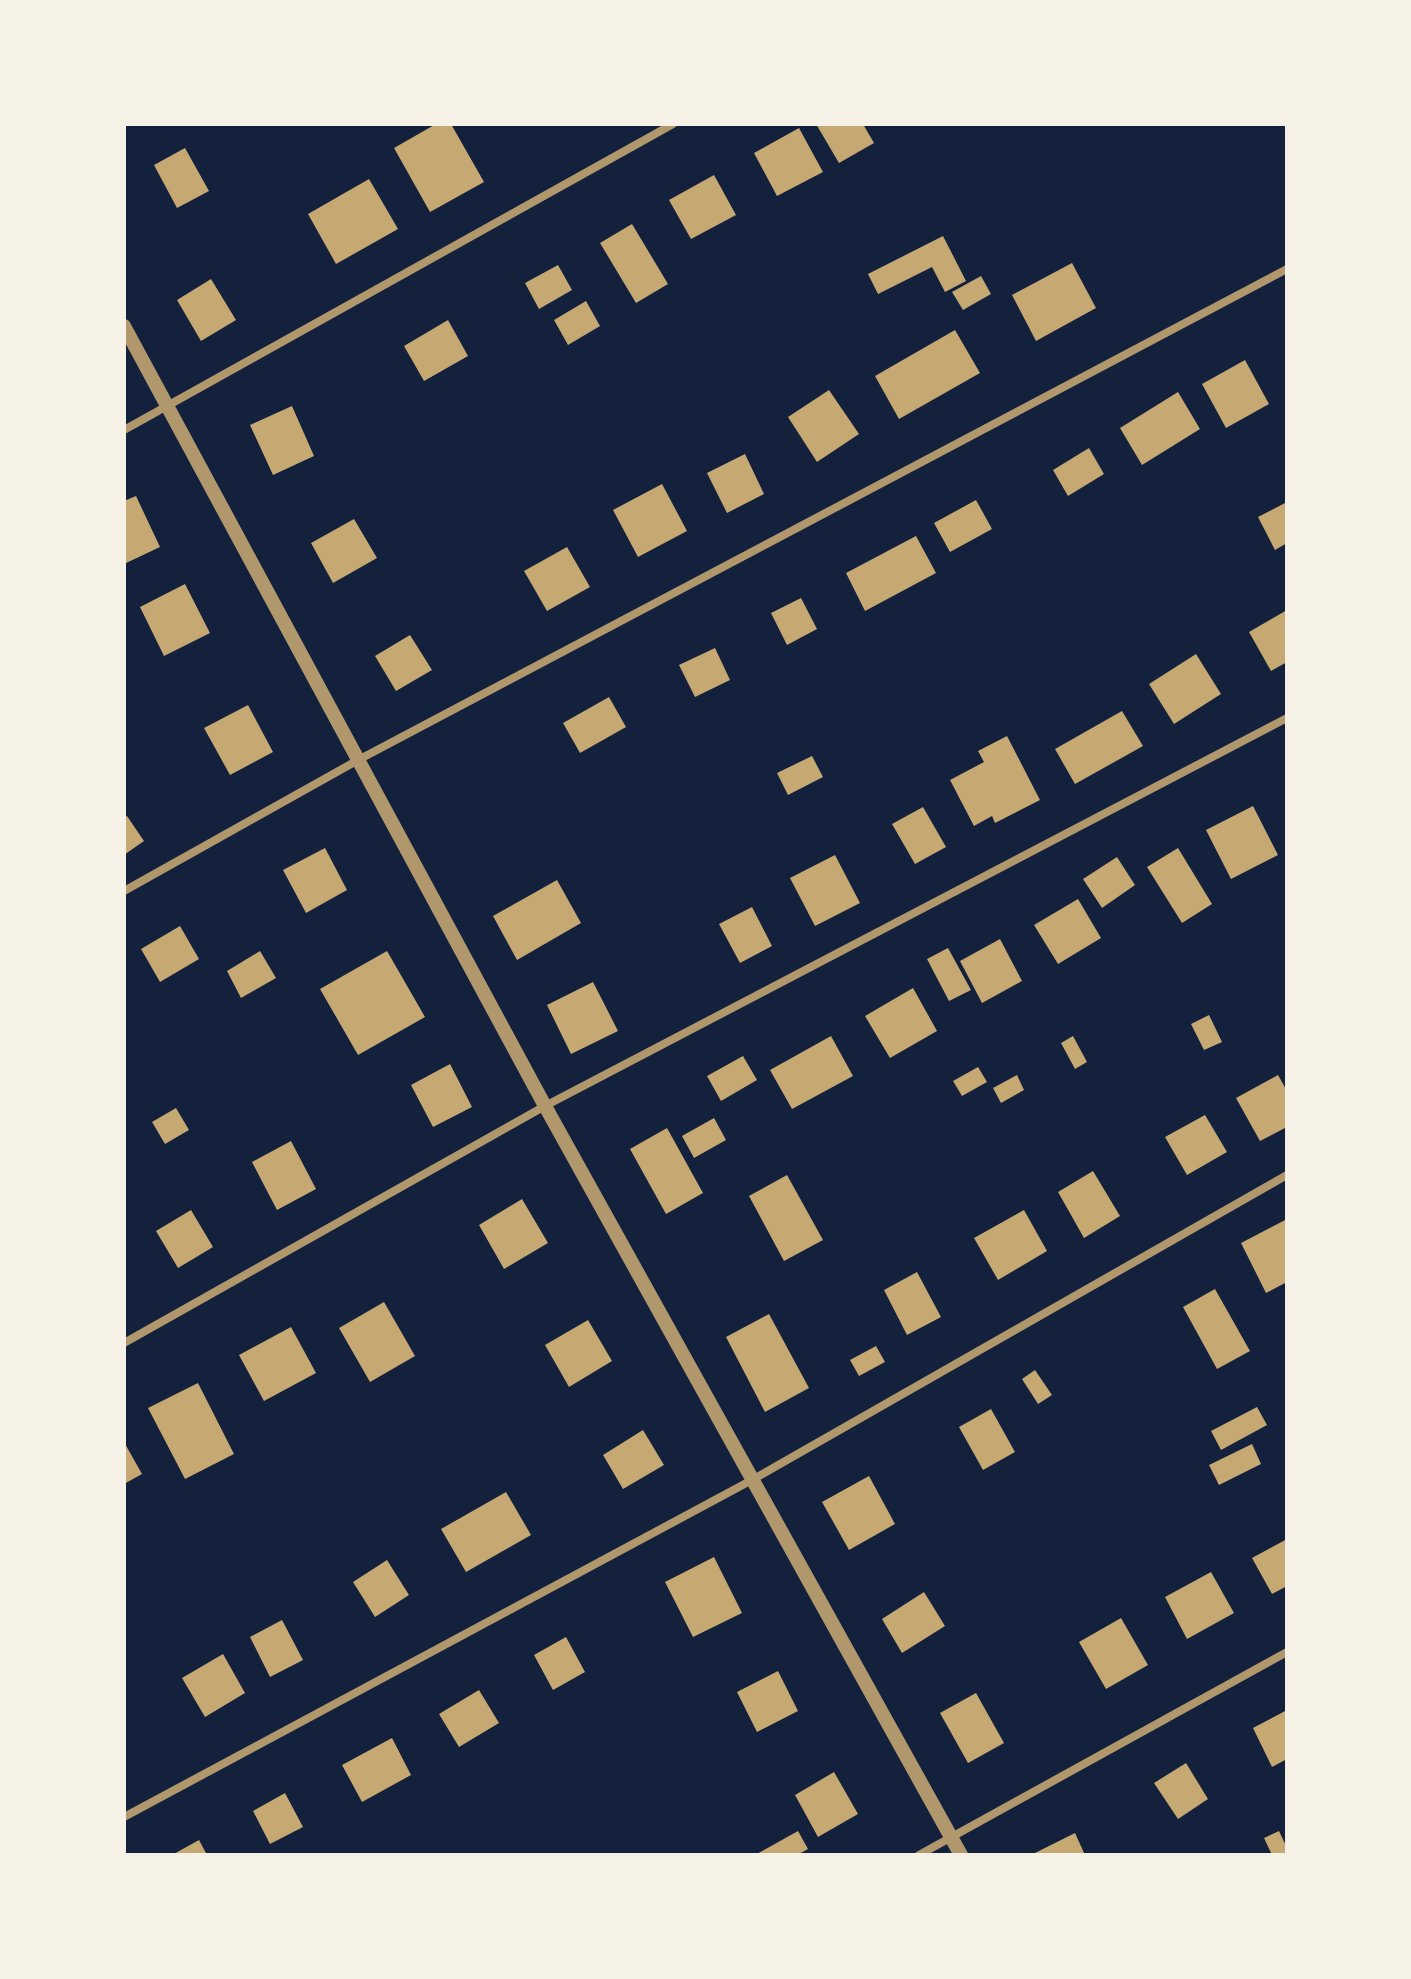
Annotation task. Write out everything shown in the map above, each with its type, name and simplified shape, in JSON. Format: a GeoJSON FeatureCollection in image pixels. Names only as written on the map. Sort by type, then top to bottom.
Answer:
{"type":"FeatureCollection","features":[{"type":"Feature","properties":{"kind":"street"},"geometry":{"type":"LineString","coordinates":[[124,430],[673,124]]}},
{"type":"Feature","properties":{"kind":"street"},"geometry":{"type":"LineString","coordinates":[[124,891],[360,759],[1287,269]]}},
{"type":"Feature","properties":{"kind":"street"},"geometry":{"type":"LineString","coordinates":[[124,326],[545,1106],[961,1855]]}},
{"type":"Feature","properties":{"kind":"street"},"geometry":{"type":"LineString","coordinates":[[124,1343],[545,1106],[1287,718]]}},
{"type":"Feature","properties":{"kind":"street"},"geometry":{"type":"LineString","coordinates":[[124,1817],[752,1480],[1287,1175]]}},
{"type":"Feature","properties":{"kind":"street"},"geometry":{"type":"LineString","coordinates":[[919,1855],[1287,1652]]}},
{"type":"Feature","properties":{"kind":"building"},"geometry":{"type":"Polygon","coordinates":[[[436,124],[451,124],[484,182],[430,212],[394,148],[436,124]]]}},
{"type":"Feature","properties":{"kind":"building"},"geometry":{"type":"Polygon","coordinates":[[[816,124],[863,124],[874,143],[839,163],[816,124]]]}},
{"type":"Feature","properties":{"kind":"building"},"geometry":{"type":"Polygon","coordinates":[[[799,128],[823,172],[777,196],[754,153],[799,128]]]}},
{"type":"Feature","properties":{"kind":"building"},"geometry":{"type":"Polygon","coordinates":[[[185,148],[209,191],[177,208],[154,165],[185,148]]]}},
{"type":"Feature","properties":{"kind":"building"},"geometry":{"type":"Polygon","coordinates":[[[714,175],[736,215],[691,239],[669,200],[714,175]]]}},
{"type":"Feature","properties":{"kind":"building"},"geometry":{"type":"Polygon","coordinates":[[[369,179],[398,229],[336,264],[308,214],[369,179]]]}},
{"type":"Feature","properties":{"kind":"building"},"geometry":{"type":"Polygon","coordinates":[[[632,224],[668,284],[636,303],[600,243],[632,224]]]}},
{"type":"Feature","properties":{"kind":"building"},"geometry":{"type":"Polygon","coordinates":[[[943,236],[966,281],[945,292],[932,267],[878,294],[868,274],[943,236]]]}},
{"type":"Feature","properties":{"kind":"building"},"geometry":{"type":"Polygon","coordinates":[[[1072,263],[1096,308],[1036,341],[1012,295],[1072,263]]]}},
{"type":"Feature","properties":{"kind":"building"},"geometry":{"type":"Polygon","coordinates":[[[558,265],[572,290],[539,309],[525,283],[558,265]]]}},
{"type":"Feature","properties":{"kind":"building"},"geometry":{"type":"Polygon","coordinates":[[[981,276],[991,294],[963,310],[952,292],[981,276]]]}},
{"type":"Feature","properties":{"kind":"building"},"geometry":{"type":"Polygon","coordinates":[[[211,279],[236,320],[201,341],[177,300],[211,279]]]}},
{"type":"Feature","properties":{"kind":"building"},"geometry":{"type":"Polygon","coordinates":[[[586,301],[600,326],[568,345],[554,320],[586,301]]]}},
{"type":"Feature","properties":{"kind":"building"},"geometry":{"type":"Polygon","coordinates":[[[448,320],[468,356],[424,381],[404,346],[448,320]]]}},
{"type":"Feature","properties":{"kind":"building"},"geometry":{"type":"Polygon","coordinates":[[[955,330],[980,373],[899,419],[875,376],[955,330]]]}},
{"type":"Feature","properties":{"kind":"building"},"geometry":{"type":"Polygon","coordinates":[[[1245,360],[1269,404],[1226,428],[1202,384],[1245,360]]]}},
{"type":"Feature","properties":{"kind":"building"},"geometry":{"type":"Polygon","coordinates":[[[829,390],[859,434],[817,462],[788,417],[829,390]]]}},
{"type":"Feature","properties":{"kind":"building"},"geometry":{"type":"Polygon","coordinates":[[[1178,392],[1200,429],[1142,465],[1120,428],[1178,392]]]}},
{"type":"Feature","properties":{"kind":"building"},"geometry":{"type":"Polygon","coordinates":[[[292,406],[314,456],[273,475],[250,425],[292,406]]]}},
{"type":"Feature","properties":{"kind":"building"},"geometry":{"type":"Polygon","coordinates":[[[1089,448],[1104,474],[1068,496],[1053,470],[1089,448]]]}},
{"type":"Feature","properties":{"kind":"building"},"geometry":{"type":"Polygon","coordinates":[[[745,454],[764,494],[727,513],[707,473],[745,454]]]}},
{"type":"Feature","properties":{"kind":"building"},"geometry":{"type":"Polygon","coordinates":[[[662,484],[687,531],[638,557],[613,510],[662,484]]]}},
{"type":"Feature","properties":{"kind":"building"},"geometry":{"type":"Polygon","coordinates":[[[136,496],[160,547],[124,564],[124,501],[136,496]]]}},
{"type":"Feature","properties":{"kind":"building"},"geometry":{"type":"Polygon","coordinates":[[[976,500],[992,529],[950,552],[934,523],[976,500]]]}},
{"type":"Feature","properties":{"kind":"building"},"geometry":{"type":"Polygon","coordinates":[[[1287,502],[1287,543],[1275,550],[1258,517],[1287,502]]]}},
{"type":"Feature","properties":{"kind":"building"},"geometry":{"type":"Polygon","coordinates":[[[354,519],[377,558],[333,583],[311,543],[354,519]]]}},
{"type":"Feature","properties":{"kind":"building"},"geometry":{"type":"Polygon","coordinates":[[[916,536],[936,573],[865,611],[846,573],[916,536]]]}},
{"type":"Feature","properties":{"kind":"building"},"geometry":{"type":"Polygon","coordinates":[[[567,547],[590,587],[547,611],[524,571],[567,547]]]}},
{"type":"Feature","properties":{"kind":"building"},"geometry":{"type":"Polygon","coordinates":[[[185,584],[210,633],[164,656],[140,607],[185,584]]]}},
{"type":"Feature","properties":{"kind":"building"},"geometry":{"type":"Polygon","coordinates":[[[801,598],[817,629],[787,645],[771,613],[801,598]]]}},
{"type":"Feature","properties":{"kind":"building"},"geometry":{"type":"Polygon","coordinates":[[[1287,610],[1287,662],[1271,671],[1249,632],[1287,610]]]}},
{"type":"Feature","properties":{"kind":"building"},"geometry":{"type":"Polygon","coordinates":[[[410,635],[432,670],[396,691],[375,656],[410,635]]]}},
{"type":"Feature","properties":{"kind":"building"},"geometry":{"type":"Polygon","coordinates":[[[715,648],[730,680],[695,697],[679,665],[715,648]]]}},
{"type":"Feature","properties":{"kind":"building"},"geometry":{"type":"Polygon","coordinates":[[[1196,654],[1221,694],[1174,724],[1149,684],[1196,654]]]}},
{"type":"Feature","properties":{"kind":"building"},"geometry":{"type":"Polygon","coordinates":[[[609,697],[626,727],[580,753],[563,723],[609,697]]]}},
{"type":"Feature","properties":{"kind":"building"},"geometry":{"type":"Polygon","coordinates":[[[248,705],[273,752],[230,775],[204,728],[248,705]]]}},
{"type":"Feature","properties":{"kind":"building"},"geometry":{"type":"Polygon","coordinates":[[[1122,711],[1143,746],[1075,784],[1055,749],[1122,711]]]}},
{"type":"Feature","properties":{"kind":"building"},"geometry":{"type":"Polygon","coordinates":[[[1007,736],[1040,800],[995,823],[992,816],[974,826],[950,780],[984,762],[978,751],[1007,736]]]}},
{"type":"Feature","properties":{"kind":"building"},"geometry":{"type":"Polygon","coordinates":[[[812,756],[823,777],[788,795],[777,773],[812,756]]]}},
{"type":"Feature","properties":{"kind":"building"},"geometry":{"type":"Polygon","coordinates":[[[1253,806],[1278,855],[1231,879],[1206,830],[1253,806]]]}},
{"type":"Feature","properties":{"kind":"building"},"geometry":{"type":"Polygon","coordinates":[[[923,807],[946,847],[915,864],[892,824],[923,807]]]}},
{"type":"Feature","properties":{"kind":"building"},"geometry":{"type":"Polygon","coordinates":[[[127,816],[144,841],[124,855],[124,818],[127,816]]]}},
{"type":"Feature","properties":{"kind":"building"},"geometry":{"type":"Polygon","coordinates":[[[325,848],[347,890],[306,913],[283,870],[325,848]]]}},
{"type":"Feature","properties":{"kind":"building"},"geometry":{"type":"Polygon","coordinates":[[[1178,848],[1212,904],[1182,923],[1147,867],[1178,848]]]}},
{"type":"Feature","properties":{"kind":"building"},"geometry":{"type":"Polygon","coordinates":[[[835,855],[860,903],[815,926],[790,878],[835,855]]]}},
{"type":"Feature","properties":{"kind":"building"},"geometry":{"type":"Polygon","coordinates":[[[1117,857],[1135,885],[1102,908],[1083,879],[1117,857]]]}},
{"type":"Feature","properties":{"kind":"building"},"geometry":{"type":"Polygon","coordinates":[[[557,880],[581,923],[517,960],[493,916],[557,880]]]}},
{"type":"Feature","properties":{"kind":"building"},"geometry":{"type":"Polygon","coordinates":[[[1078,899],[1101,938],[1058,964],[1034,925],[1078,899]]]}},
{"type":"Feature","properties":{"kind":"building"},"geometry":{"type":"Polygon","coordinates":[[[752,907],[772,946],[740,963],[719,924],[752,907]]]}},
{"type":"Feature","properties":{"kind":"building"},"geometry":{"type":"Polygon","coordinates":[[[180,926],[199,959],[160,982],[141,949],[180,926]]]}},
{"type":"Feature","properties":{"kind":"building"},"geometry":{"type":"Polygon","coordinates":[[[1000,939],[1022,981],[982,1003],[960,961],[1000,939]]]}},
{"type":"Feature","properties":{"kind":"building"},"geometry":{"type":"Polygon","coordinates":[[[948,948],[971,990],[949,1001],[927,959],[948,948]]]}},
{"type":"Feature","properties":{"kind":"building"},"geometry":{"type":"Polygon","coordinates":[[[260,951],[276,978],[241,998],[227,971],[260,951]]]}},
{"type":"Feature","properties":{"kind":"building"},"geometry":{"type":"Polygon","coordinates":[[[387,951],[425,1017],[358,1055],[320,989],[387,951]]]}},
{"type":"Feature","properties":{"kind":"building"},"geometry":{"type":"Polygon","coordinates":[[[593,982],[618,1031],[571,1054],[547,1005],[593,982]]]}},
{"type":"Feature","properties":{"kind":"building"},"geometry":{"type":"Polygon","coordinates":[[[913,988],[937,1031],[890,1058],[865,1016],[913,988]]]}},
{"type":"Feature","properties":{"kind":"building"},"geometry":{"type":"Polygon","coordinates":[[[1209,1015],[1222,1042],[1204,1050],[1191,1024],[1209,1015]]]}},
{"type":"Feature","properties":{"kind":"building"},"geometry":{"type":"Polygon","coordinates":[[[831,1036],[853,1076],[792,1109],[770,1070],[831,1036]]]}},
{"type":"Feature","properties":{"kind":"building"},"geometry":{"type":"Polygon","coordinates":[[[1073,1036],[1087,1062],[1075,1069],[1061,1043],[1073,1036]]]}},
{"type":"Feature","properties":{"kind":"building"},"geometry":{"type":"Polygon","coordinates":[[[743,1056],[757,1080],[721,1101],[707,1076],[743,1056]]]}},
{"type":"Feature","properties":{"kind":"building"},"geometry":{"type":"Polygon","coordinates":[[[450,1064],[472,1107],[433,1127],[411,1085],[450,1064]]]}},
{"type":"Feature","properties":{"kind":"building"},"geometry":{"type":"Polygon","coordinates":[[[978,1067],[987,1082],[962,1096],[953,1081],[978,1067]]]}},
{"type":"Feature","properties":{"kind":"building"},"geometry":{"type":"Polygon","coordinates":[[[1017,1075],[1024,1090],[1001,1103],[993,1088],[1017,1075]]]}},
{"type":"Feature","properties":{"kind":"building"},"geometry":{"type":"Polygon","coordinates":[[[1278,1075],[1287,1091],[1287,1127],[1260,1141],[1236,1098],[1278,1075]]]}},
{"type":"Feature","properties":{"kind":"building"},"geometry":{"type":"Polygon","coordinates":[[[176,1108],[189,1130],[165,1144],[152,1122],[176,1108]]]}},
{"type":"Feature","properties":{"kind":"building"},"geometry":{"type":"Polygon","coordinates":[[[1205,1115],[1227,1152],[1187,1175],[1165,1137],[1205,1115]]]}},
{"type":"Feature","properties":{"kind":"building"},"geometry":{"type":"Polygon","coordinates":[[[714,1118],[726,1140],[694,1158],[682,1136],[714,1118]]]}},
{"type":"Feature","properties":{"kind":"building"},"geometry":{"type":"Polygon","coordinates":[[[667,1128],[703,1193],[666,1214],[630,1149],[667,1128]]]}},
{"type":"Feature","properties":{"kind":"building"},"geometry":{"type":"Polygon","coordinates":[[[291,1141],[316,1189],[277,1210],[252,1162],[291,1141]]]}},
{"type":"Feature","properties":{"kind":"building"},"geometry":{"type":"Polygon","coordinates":[[[1093,1171],[1120,1216],[1084,1238],[1058,1192],[1093,1171]]]}},
{"type":"Feature","properties":{"kind":"building"},"geometry":{"type":"Polygon","coordinates":[[[787,1175],[823,1240],[784,1261],[749,1196],[787,1175]]]}},
{"type":"Feature","properties":{"kind":"building"},"geometry":{"type":"Polygon","coordinates":[[[522,1199],[548,1243],[504,1269],[479,1225],[522,1199]]]}},
{"type":"Feature","properties":{"kind":"building"},"geometry":{"type":"Polygon","coordinates":[[[191,1210],[213,1247],[178,1268],[156,1231],[191,1210]]]}},
{"type":"Feature","properties":{"kind":"building"},"geometry":{"type":"Polygon","coordinates":[[[1024,1210],[1047,1251],[998,1280],[974,1238],[1024,1210]]]}},
{"type":"Feature","properties":{"kind":"building"},"geometry":{"type":"Polygon","coordinates":[[[1287,1219],[1287,1282],[1266,1293],[1241,1243],[1287,1219]]]}},
{"type":"Feature","properties":{"kind":"building"},"geometry":{"type":"Polygon","coordinates":[[[917,1272],[941,1317],[907,1335],[884,1290],[917,1272]]]}},
{"type":"Feature","properties":{"kind":"building"},"geometry":{"type":"Polygon","coordinates":[[[1215,1289],[1250,1351],[1217,1369],[1183,1307],[1215,1289]]]}},
{"type":"Feature","properties":{"kind":"building"},"geometry":{"type":"Polygon","coordinates":[[[384,1302],[415,1356],[370,1382],[339,1328],[384,1302]]]}},
{"type":"Feature","properties":{"kind":"building"},"geometry":{"type":"Polygon","coordinates":[[[769,1314],[809,1388],[765,1412],[726,1337],[769,1314]]]}},
{"type":"Feature","properties":{"kind":"building"},"geometry":{"type":"Polygon","coordinates":[[[588,1320],[612,1361],[569,1387],[545,1345],[588,1320]]]}},
{"type":"Feature","properties":{"kind":"building"},"geometry":{"type":"Polygon","coordinates":[[[291,1327],[316,1373],[264,1401],[239,1355],[291,1327]]]}},
{"type":"Feature","properties":{"kind":"building"},"geometry":{"type":"Polygon","coordinates":[[[876,1346],[885,1362],[859,1376],[850,1360],[876,1346]]]}},
{"type":"Feature","properties":{"kind":"building"},"geometry":{"type":"Polygon","coordinates":[[[1035,1370],[1052,1395],[1038,1404],[1022,1379],[1035,1370]]]}},
{"type":"Feature","properties":{"kind":"building"},"geometry":{"type":"Polygon","coordinates":[[[198,1383],[234,1454],[185,1479],[148,1408],[198,1383]]]}},
{"type":"Feature","properties":{"kind":"building"},"geometry":{"type":"Polygon","coordinates":[[[1257,1407],[1267,1425],[1221,1450],[1211,1431],[1257,1407]]]}},
{"type":"Feature","properties":{"kind":"building"},"geometry":{"type":"Polygon","coordinates":[[[991,1409],[1015,1452],[983,1470],[959,1427],[991,1409]]]}},
{"type":"Feature","properties":{"kind":"building"},"geometry":{"type":"Polygon","coordinates":[[[643,1430],[664,1465],[623,1489],[603,1455],[643,1430]]]}},
{"type":"Feature","properties":{"kind":"building"},"geometry":{"type":"Polygon","coordinates":[[[124,1442],[142,1474],[124,1484],[124,1442]]]}},
{"type":"Feature","properties":{"kind":"building"},"geometry":{"type":"Polygon","coordinates":[[[1252,1444],[1261,1464],[1219,1485],[1209,1465],[1252,1444]]]}},
{"type":"Feature","properties":{"kind":"building"},"geometry":{"type":"Polygon","coordinates":[[[869,1476],[895,1524],[849,1550],[822,1502],[869,1476]]]}},
{"type":"Feature","properties":{"kind":"building"},"geometry":{"type":"Polygon","coordinates":[[[506,1492],[531,1535],[466,1572],[441,1529],[506,1492]]]}},
{"type":"Feature","properties":{"kind":"building"},"geometry":{"type":"Polygon","coordinates":[[[1287,1539],[1287,1586],[1272,1594],[1252,1558],[1287,1539]]]}},
{"type":"Feature","properties":{"kind":"building"},"geometry":{"type":"Polygon","coordinates":[[[714,1557],[742,1613],[693,1637],[665,1582],[714,1557]]]}},
{"type":"Feature","properties":{"kind":"building"},"geometry":{"type":"Polygon","coordinates":[[[387,1560],[409,1595],[375,1617],[353,1582],[387,1560]]]}},
{"type":"Feature","properties":{"kind":"building"},"geometry":{"type":"Polygon","coordinates":[[[1211,1572],[1234,1613],[1187,1639],[1165,1597],[1211,1572]]]}},
{"type":"Feature","properties":{"kind":"building"},"geometry":{"type":"Polygon","coordinates":[[[924,1592],[945,1626],[902,1653],[882,1619],[924,1592]]]}},
{"type":"Feature","properties":{"kind":"building"},"geometry":{"type":"Polygon","coordinates":[[[1121,1618],[1148,1665],[1106,1689],[1079,1642],[1121,1618]]]}},
{"type":"Feature","properties":{"kind":"building"},"geometry":{"type":"Polygon","coordinates":[[[282,1620],[303,1660],[270,1677],[250,1637],[282,1620]]]}},
{"type":"Feature","properties":{"kind":"building"},"geometry":{"type":"Polygon","coordinates":[[[566,1637],[585,1672],[553,1690],[534,1655],[566,1637]]]}},
{"type":"Feature","properties":{"kind":"building"},"geometry":{"type":"Polygon","coordinates":[[[223,1654],[245,1693],[205,1717],[182,1678],[223,1654]]]}},
{"type":"Feature","properties":{"kind":"building"},"geometry":{"type":"Polygon","coordinates":[[[778,1671],[798,1711],[757,1732],[737,1692],[778,1671]]]}},
{"type":"Feature","properties":{"kind":"building"},"geometry":{"type":"Polygon","coordinates":[[[479,1690],[499,1723],[459,1747],[439,1714],[479,1690]]]}},
{"type":"Feature","properties":{"kind":"building"},"geometry":{"type":"Polygon","coordinates":[[[976,1693],[1004,1743],[968,1763],[940,1713],[976,1693]]]}},
{"type":"Feature","properties":{"kind":"building"},"geometry":{"type":"Polygon","coordinates":[[[1287,1710],[1287,1759],[1272,1767],[1253,1728],[1287,1710]]]}},
{"type":"Feature","properties":{"kind":"building"},"geometry":{"type":"Polygon","coordinates":[[[392,1738],[411,1775],[362,1802],[342,1765],[392,1738]]]}},
{"type":"Feature","properties":{"kind":"building"},"geometry":{"type":"Polygon","coordinates":[[[1186,1763],[1208,1799],[1178,1819],[1154,1783],[1186,1763]]]}},
{"type":"Feature","properties":{"kind":"building"},"geometry":{"type":"Polygon","coordinates":[[[834,1772],[858,1814],[818,1837],[795,1795],[834,1772]]]}},
{"type":"Feature","properties":{"kind":"building"},"geometry":{"type":"Polygon","coordinates":[[[285,1793],[303,1827],[270,1844],[253,1811],[285,1793]]]}},
{"type":"Feature","properties":{"kind":"building"},"geometry":{"type":"Polygon","coordinates":[[[798,1831],[808,1849],[797,1855],[755,1855],[798,1831]]]}},
{"type":"Feature","properties":{"kind":"building"},"geometry":{"type":"Polygon","coordinates":[[[1279,1831],[1287,1855],[1272,1855],[1264,1838],[1279,1831]]]}},
{"type":"Feature","properties":{"kind":"building"},"geometry":{"type":"Polygon","coordinates":[[[1075,1833],[1085,1855],[1031,1855],[1075,1833]]]}},
{"type":"Feature","properties":{"kind":"building"},"geometry":{"type":"Polygon","coordinates":[[[199,1840],[207,1855],[172,1855],[199,1840]]]}}]}
